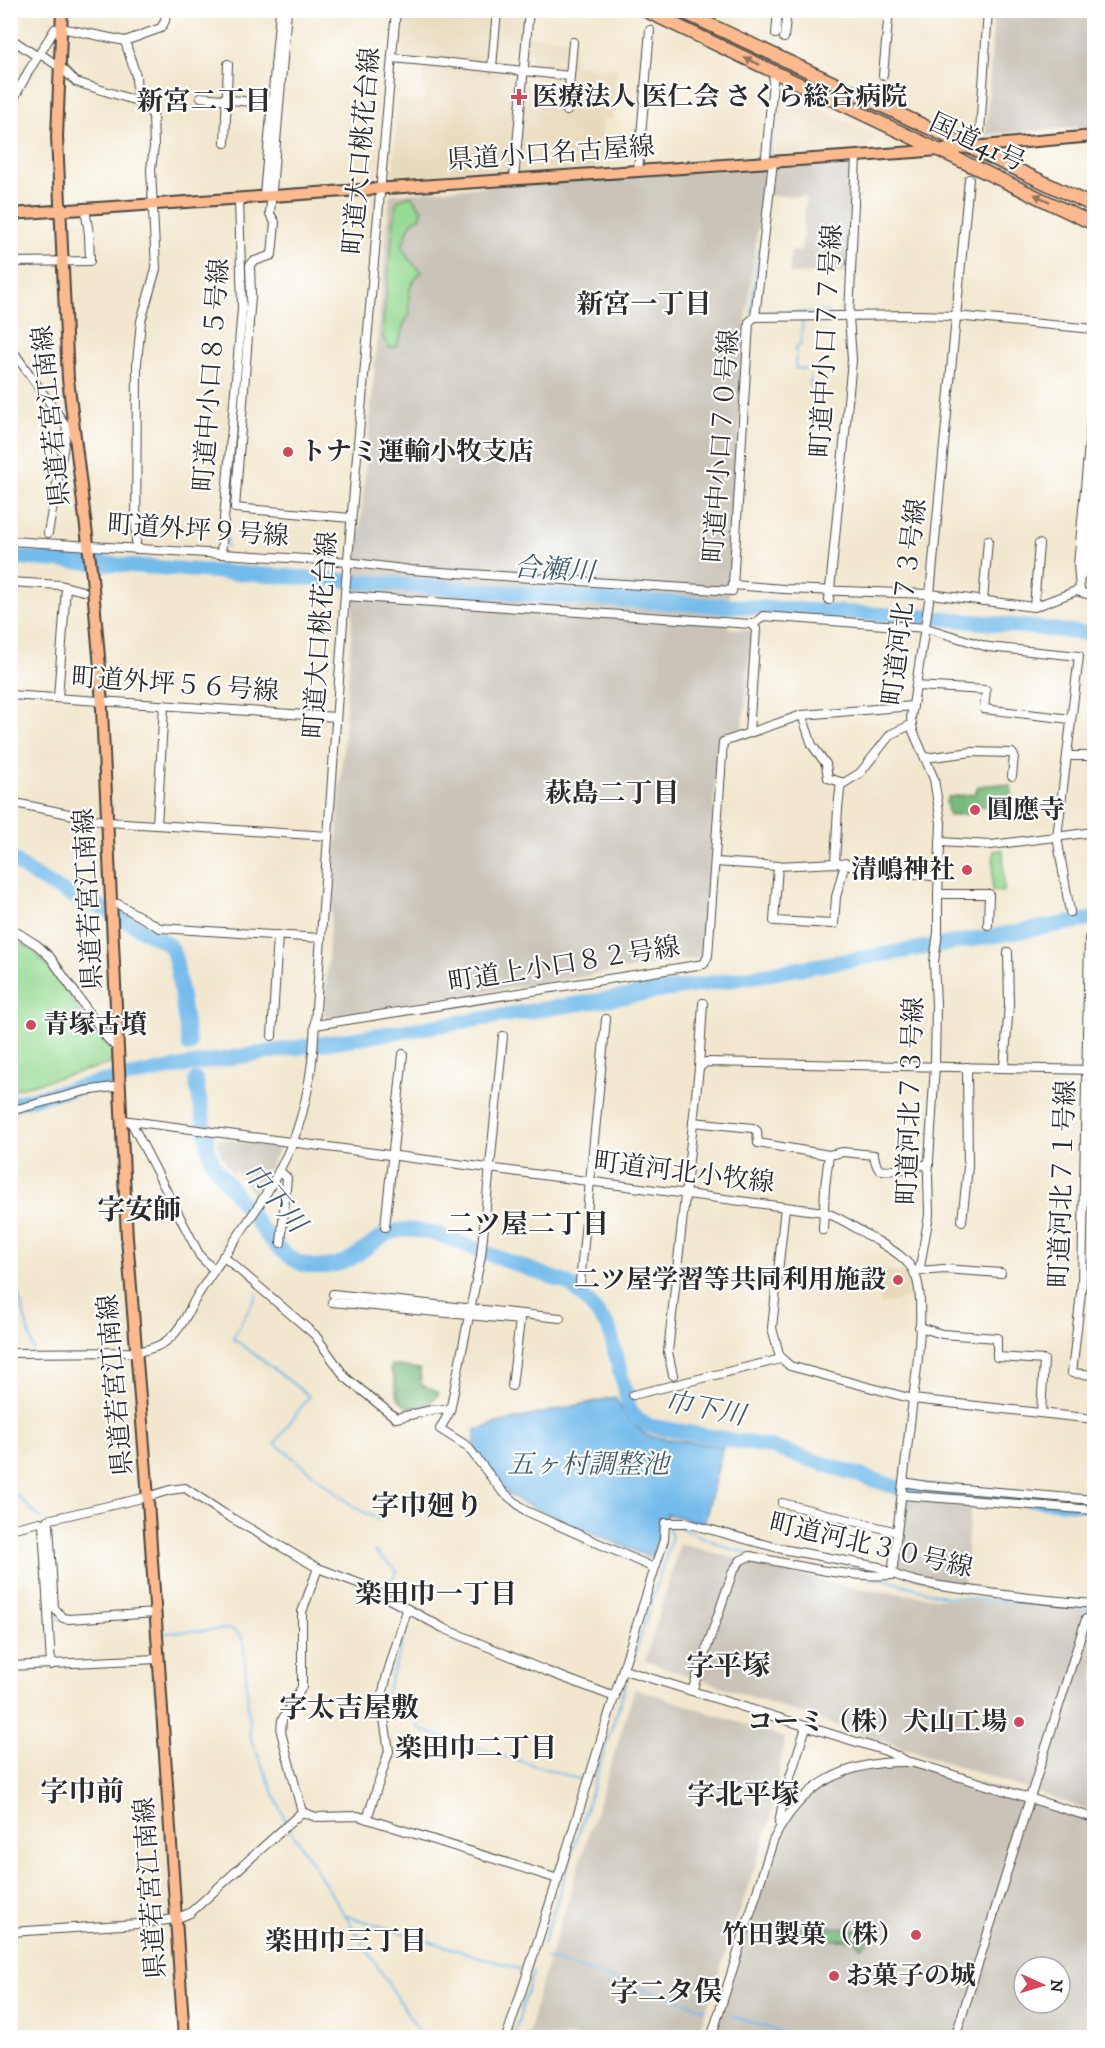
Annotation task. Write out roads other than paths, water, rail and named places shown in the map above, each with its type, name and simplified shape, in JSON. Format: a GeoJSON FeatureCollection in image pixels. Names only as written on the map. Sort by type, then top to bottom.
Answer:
{"type":"FeatureCollection","features":[{"type":"Feature","properties":{"kind":"highway","name":"国道41号"},"geometry":{"type":"LineString","coordinates":[[644,10],[1095,224]]}},
{"type":"Feature","properties":{"kind":"highway","name":"国道41号"},"geometry":{"type":"LineString","coordinates":[[679,10],[1095,206]]}},
{"type":"Feature","properties":{"kind":"main road","name":"県道若宮江南線"},"geometry":{"type":"LineString","coordinates":[[62,10],[57,137],[70,429],[92,577],[102,701],[120,1086],[126,1121],[127,1239],[184,2037]]}},
{"type":"Feature","properties":{"kind":"main road","name":"県道小口名古屋線"},"geometry":{"type":"LineString","coordinates":[[10,214],[638,171],[770,159],[940,150],[1095,136]]}},
{"type":"Feature","properties":{"kind":"street"},"geometry":{"type":"LineString","coordinates":[[10,106],[55,29],[61,28],[125,41],[161,28],[165,21],[166,10]]}},
{"type":"Feature","properties":{"kind":"street"},"geometry":{"type":"LineString","coordinates":[[280,10],[272,104],[268,196],[270,214],[275,222],[272,255],[252,262],[250,265],[251,296],[235,508],[351,518]]}},
{"type":"Feature","properties":{"kind":"street"},"geometry":{"type":"LineString","coordinates":[[268,196],[287,10]]}},
{"type":"Feature","properties":{"kind":"street","name":"町道大口桃花台線"},"geometry":{"type":"LineString","coordinates":[[136,1352],[152,1349],[174,1334],[279,1170],[292,1144],[308,1090],[315,1025],[347,563],[396,10]]}},
{"type":"Feature","properties":{"kind":"street"},"geometry":{"type":"LineString","coordinates":[[492,67],[497,10]]}},
{"type":"Feature","properties":{"kind":"street"},"geometry":{"type":"LineString","coordinates":[[514,179],[529,10]]}},
{"type":"Feature","properties":{"kind":"street"},"geometry":{"type":"LineString","coordinates":[[778,10],[780,36],[787,10]]}},
{"type":"Feature","properties":{"kind":"street"},"geometry":{"type":"LineString","coordinates":[[883,75],[889,10]]}},
{"type":"Feature","properties":{"kind":"street"},"geometry":{"type":"LineString","coordinates":[[980,132],[988,10]]}},
{"type":"Feature","properties":{"kind":"street"},"geometry":{"type":"LineString","coordinates":[[638,171],[650,30]]}},
{"type":"Feature","properties":{"kind":"street"},"geometry":{"type":"LineString","coordinates":[[10,38],[59,66],[76,82],[137,101],[153,115],[154,147],[151,169],[156,269],[141,321],[137,363],[136,549]]}},
{"type":"Feature","properties":{"kind":"street"},"geometry":{"type":"LineString","coordinates":[[125,41],[136,76],[137,101]]}},
{"type":"Feature","properties":{"kind":"street"},"geometry":{"type":"LineString","coordinates":[[567,111],[573,42]]}},
{"type":"Feature","properties":{"kind":"street"},"geometry":{"type":"LineString","coordinates":[[392,58],[570,76]]}},
{"type":"Feature","properties":{"kind":"street"},"geometry":{"type":"LineString","coordinates":[[225,143],[228,64]]}},
{"type":"Feature","properties":{"kind":"street","name":"町道中小口７０号線"},"geometry":{"type":"LineString","coordinates":[[774,72],[770,159],[755,317],[749,322],[733,585],[930,594],[1034,607],[1080,586]]}},
{"type":"Feature","properties":{"kind":"street"},"geometry":{"type":"LineString","coordinates":[[201,97],[272,104]]}},
{"type":"Feature","properties":{"kind":"street","name":"町道中小口７７号線"},"geometry":{"type":"LineString","coordinates":[[829,600],[852,360],[849,317],[856,156]]}},
{"type":"Feature","properties":{"kind":"street","name":"町道河北７３号線"},"geometry":{"type":"LineString","coordinates":[[917,1273],[928,1223],[928,1164],[935,1066],[934,954],[938,938],[941,823],[934,779],[911,725],[930,594],[969,179]]}},
{"type":"Feature","properties":{"kind":"street","name":"町道中小口８５号線"},"geometry":{"type":"LineString","coordinates":[[220,554],[242,309],[239,198]]}},
{"type":"Feature","properties":{"kind":"street"},"geometry":{"type":"LineString","coordinates":[[10,262],[90,261],[90,234],[85,209]]}},
{"type":"Feature","properties":{"kind":"street"},"geometry":{"type":"LineString","coordinates":[[755,317],[956,316],[1095,329]]}},
{"type":"Feature","properties":{"kind":"street"},"geometry":{"type":"LineString","coordinates":[[12,350],[70,429],[48,533]]}},
{"type":"Feature","properties":{"kind":"street"},"geometry":{"type":"LineString","coordinates":[[10,361],[12,350]]}},
{"type":"Feature","properties":{"kind":"street"},"geometry":{"type":"LineString","coordinates":[[1080,586],[1078,565],[1095,389]]}},
{"type":"Feature","properties":{"kind":"street"},"geometry":{"type":"LineString","coordinates":[[1080,586],[1085,565],[1095,462]]}},
{"type":"Feature","properties":{"kind":"street","name":"町道外坪９号線"},"geometry":{"type":"LineString","coordinates":[[10,540],[732,591],[733,585]]}},
{"type":"Feature","properties":{"kind":"street"},"geometry":{"type":"LineString","coordinates":[[982,601],[988,540]]}},
{"type":"Feature","properties":{"kind":"street"},"geometry":{"type":"LineString","coordinates":[[1034,607],[1040,544]]}},
{"type":"Feature","properties":{"kind":"street"},"geometry":{"type":"LineString","coordinates":[[10,582],[66,587],[83,591]]}},
{"type":"Feature","properties":{"kind":"street"},"geometry":{"type":"LineString","coordinates":[[1080,586],[1095,596]]}},
{"type":"Feature","properties":{"kind":"street"},"geometry":{"type":"LineString","coordinates":[[58,698],[66,587]]}},
{"type":"Feature","properties":{"kind":"street"},"geometry":{"type":"LineString","coordinates":[[345,594],[753,625],[763,616],[926,627],[988,647],[1079,656],[1057,837],[1070,912]]}},
{"type":"Feature","properties":{"kind":"street"},"geometry":{"type":"LineString","coordinates":[[753,625],[756,629],[749,733],[802,715],[913,706]]}},
{"type":"Feature","properties":{"kind":"street"},"geometry":{"type":"LineString","coordinates":[[916,686],[986,690],[984,709],[1071,719]]}},
{"type":"Feature","properties":{"kind":"street","name":"町道外坪５６号線"},"geometry":{"type":"LineString","coordinates":[[10,695],[336,717]]}},
{"type":"Feature","properties":{"kind":"street"},"geometry":{"type":"LineString","coordinates":[[154,825],[162,705]]}},
{"type":"Feature","properties":{"kind":"street"},"geometry":{"type":"LineString","coordinates":[[802,715],[807,735],[826,765],[828,778],[842,782],[851,780],[860,773],[891,734],[911,725]]}},
{"type":"Feature","properties":{"kind":"street","name":"町道上小口８２号線"},"geometry":{"type":"LineString","coordinates":[[315,1025],[704,964],[708,958],[723,742],[749,733]]}},
{"type":"Feature","properties":{"kind":"street"},"geometry":{"type":"LineString","coordinates":[[925,758],[962,752],[1012,753],[1014,756],[1012,776]]}},
{"type":"Feature","properties":{"kind":"street"},"geometry":{"type":"LineString","coordinates":[[1067,756],[1095,756]]}},
{"type":"Feature","properties":{"kind":"street"},"geometry":{"type":"LineString","coordinates":[[836,862],[838,808],[842,782]]}},
{"type":"Feature","properties":{"kind":"street"},"geometry":{"type":"LineString","coordinates":[[10,802],[108,822],[328,837]]}},
{"type":"Feature","properties":{"kind":"street"},"geometry":{"type":"LineString","coordinates":[[940,842],[992,845],[1095,832]]}},
{"type":"Feature","properties":{"kind":"street"},"geometry":{"type":"LineString","coordinates":[[715,862],[778,866],[836,862],[938,877]]}},
{"type":"Feature","properties":{"kind":"street"},"geometry":{"type":"LineString","coordinates":[[778,866],[774,921],[834,924],[836,897],[845,863]]}},
{"type":"Feature","properties":{"kind":"street"},"geometry":{"type":"LineString","coordinates":[[938,894],[989,894],[988,925]]}},
{"type":"Feature","properties":{"kind":"street"},"geometry":{"type":"LineString","coordinates":[[112,904],[118,904],[160,928],[321,938]]}},
{"type":"Feature","properties":{"kind":"street"},"geometry":{"type":"LineString","coordinates":[[10,928],[37,945],[50,957],[107,1038],[118,1049]]}},
{"type":"Feature","properties":{"kind":"street"},"geometry":{"type":"LineString","coordinates":[[272,1036],[278,935]]}},
{"type":"Feature","properties":{"kind":"street","name":"町道河北７１号線"},"geometry":{"type":"LineString","coordinates":[[1089,938],[1091,1070],[1082,1283],[1072,1373],[1095,1375]]}},
{"type":"Feature","properties":{"kind":"street"},"geometry":{"type":"LineString","coordinates":[[1004,1068],[1009,1005],[1008,951]]}},
{"type":"Feature","properties":{"kind":"street"},"geometry":{"type":"LineString","coordinates":[[673,1375],[668,1352],[699,1068],[703,1003]]}},
{"type":"Feature","properties":{"kind":"street"},"geometry":{"type":"LineString","coordinates":[[580,1283],[606,1019]]}},
{"type":"Feature","properties":{"kind":"street"},"geometry":{"type":"LineString","coordinates":[[503,1036],[481,1256],[450,1411],[440,1429],[467,1446],[502,1491],[526,1511],[654,1568],[624,1670],[506,2037]]}},
{"type":"Feature","properties":{"kind":"street"},"geometry":{"type":"LineString","coordinates":[[385,1227],[403,1054]]}},
{"type":"Feature","properties":{"kind":"street"},"geometry":{"type":"LineString","coordinates":[[699,1068],[706,1062],[1091,1070]]}},
{"type":"Feature","properties":{"kind":"street"},"geometry":{"type":"LineString","coordinates":[[962,1221],[968,1167],[967,1067]]}},
{"type":"Feature","properties":{"kind":"street"},"geometry":{"type":"LineString","coordinates":[[10,1112],[85,1091],[120,1086]]}},
{"type":"Feature","properties":{"kind":"street"},"geometry":{"type":"LineString","coordinates":[[126,1121],[200,1257],[214,1270]]}},
{"type":"Feature","properties":{"kind":"street","name":"町道河北小牧線"},"geometry":{"type":"LineString","coordinates":[[126,1121],[824,1212],[843,1220],[887,1246],[917,1273]]}},
{"type":"Feature","properties":{"kind":"street"},"geometry":{"type":"LineString","coordinates":[[693,1122],[753,1128],[757,1131],[758,1143],[829,1155],[843,1152],[874,1155],[877,1167],[884,1170],[928,1164]]}},
{"type":"Feature","properties":{"kind":"street"},"geometry":{"type":"LineString","coordinates":[[823,1230],[829,1155]]}},
{"type":"Feature","properties":{"kind":"street"},"geometry":{"type":"LineString","coordinates":[[279,1170],[287,1178],[281,1243]]}},
{"type":"Feature","properties":{"kind":"street"},"geometry":{"type":"LineString","coordinates":[[785,1207],[772,1328],[780,1355],[790,1366],[913,1399],[1095,1419]]}},
{"type":"Feature","properties":{"kind":"street"},"geometry":{"type":"LineString","coordinates":[[223,1256],[315,1335],[345,1377],[396,1418],[436,1409],[450,1411]]}},
{"type":"Feature","properties":{"kind":"street"},"geometry":{"type":"LineString","coordinates":[[692,1691],[733,1571],[741,1560],[750,1556],[843,1572],[874,1576],[892,1575],[913,1399],[919,1327],[917,1273],[944,1269],[1002,1273]]}},
{"type":"Feature","properties":{"kind":"street"},"geometry":{"type":"LineString","coordinates":[[332,1298],[560,1318]]}},
{"type":"Feature","properties":{"kind":"street"},"geometry":{"type":"LineString","coordinates":[[470,1311],[520,1320],[514,1387],[524,1314]]}},
{"type":"Feature","properties":{"kind":"street"},"geometry":{"type":"LineString","coordinates":[[919,1327],[942,1334],[997,1338],[997,1357],[1044,1360],[1041,1413]]}},
{"type":"Feature","properties":{"kind":"street"},"geometry":{"type":"LineString","coordinates":[[10,1353],[136,1352]]}},
{"type":"Feature","properties":{"kind":"street"},"geometry":{"type":"LineString","coordinates":[[633,1395],[780,1355]]}},
{"type":"Feature","properties":{"kind":"street"},"geometry":{"type":"LineString","coordinates":[[902,1488],[927,1486],[1095,1500]]}},
{"type":"Feature","properties":{"kind":"street"},"geometry":{"type":"LineString","coordinates":[[154,1613],[69,1619],[59,1615],[54,1608],[47,1520],[185,1488],[223,1513],[318,1568],[363,1586],[443,1628],[615,1697]]}},
{"type":"Feature","properties":{"kind":"street"},"geometry":{"type":"LineString","coordinates":[[902,1488],[1095,1510]]}},
{"type":"Feature","properties":{"kind":"street"},"geometry":{"type":"LineString","coordinates":[[782,1503],[897,1532]]}},
{"type":"Feature","properties":{"kind":"street"},"geometry":{"type":"LineString","coordinates":[[10,1529],[40,1522],[44,1525],[51,1665]]}},
{"type":"Feature","properties":{"kind":"street","name":"町道河北３０号線"},"geometry":{"type":"LineString","coordinates":[[654,1568],[664,1540],[665,1523],[686,1523],[782,1549],[879,1567],[892,1575],[921,1584],[1095,1604]]}},
{"type":"Feature","properties":{"kind":"street"},"geometry":{"type":"LineString","coordinates":[[302,1812],[281,1732],[282,1720],[302,1687],[302,1612],[318,1568]]}},
{"type":"Feature","properties":{"kind":"street"},"geometry":{"type":"LineString","coordinates":[[367,1819],[389,1751],[381,1700],[406,1610]]}},
{"type":"Feature","properties":{"kind":"street"},"geometry":{"type":"LineString","coordinates":[[955,2037],[1086,1619]]}},
{"type":"Feature","properties":{"kind":"street"},"geometry":{"type":"LineString","coordinates":[[10,1666],[157,1659]]}},
{"type":"Feature","properties":{"kind":"street"},"geometry":{"type":"LineString","coordinates":[[624,1670],[886,1752],[910,1762],[1095,1818]]}},
{"type":"Feature","properties":{"kind":"street"},"geometry":{"type":"LineString","coordinates":[[778,1829],[784,1796],[806,1727]]}},
{"type":"Feature","properties":{"kind":"street"},"geometry":{"type":"LineString","coordinates":[[711,2037],[768,1853],[787,1815],[802,1798],[835,1775],[868,1764],[887,1761],[910,1762]]}},
{"type":"Feature","properties":{"kind":"street"},"geometry":{"type":"LineString","coordinates":[[302,1812],[316,1817],[358,1816],[558,1879]]}},
{"type":"Feature","properties":{"kind":"street"},"geometry":{"type":"LineString","coordinates":[[10,1932],[138,1924],[175,1919],[190,1913],[302,1812]]}},
{"type":"Feature","properties":{"kind":"water","name":"五ヶ村調整池"},"geometry":{"type":"Polygon","coordinates":[[[615,1397],[628,1420],[648,1436],[723,1447],[704,1524],[667,1514],[651,1558],[521,1502],[502,1489],[474,1448],[476,1430],[615,1397]]]}},
{"type":"Feature","properties":{"kind":"waterway"},"geometry":{"type":"LineString","coordinates":[[781,33],[783,10]]}},
{"type":"Feature","properties":{"kind":"waterway"},"geometry":{"type":"LineString","coordinates":[[770,154],[774,109]]}},
{"type":"Feature","properties":{"kind":"waterway"},"geometry":{"type":"LineString","coordinates":[[268,216],[271,228]]}},
{"type":"Feature","properties":{"kind":"waterway"},"geometry":{"type":"LineString","coordinates":[[751,313],[759,248]]}},
{"type":"Feature","properties":{"kind":"waterway"},"geometry":{"type":"LineString","coordinates":[[247,264],[245,267],[247,288]]}},
{"type":"Feature","properties":{"kind":"waterway"},"geometry":{"type":"LineString","coordinates":[[759,313],[829,312]]}},
{"type":"Feature","properties":{"kind":"waterway"},"geometry":{"type":"LineString","coordinates":[[796,353],[796,346],[800,346],[803,319]]}},
{"type":"Feature","properties":{"kind":"waterway"},"geometry":{"type":"LineString","coordinates":[[796,357],[795,368],[805,369]]}},
{"type":"Feature","properties":{"kind":"waterway"},"geometry":{"type":"LineString","coordinates":[[810,376],[811,387]]}},
{"type":"Feature","properties":{"kind":"waterway"},"geometry":{"type":"LineString","coordinates":[[228,515],[241,383]]}},
{"type":"Feature","properties":{"kind":"waterway"},"geometry":{"type":"LineString","coordinates":[[227,532],[227,547]]}},
{"type":"Feature","properties":{"kind":"waterway","name":"合瀬川"},"geometry":{"type":"LineString","coordinates":[[10,557],[602,599],[930,617],[1094,634]]}},
{"type":"Feature","properties":{"kind":"waterway","name":"巾下川"},"geometry":{"type":"LineString","coordinates":[[10,858],[35,876],[68,894],[103,908],[168,944],[176,962],[189,1045]]}},
{"type":"Feature","properties":{"kind":"waterway"},"geometry":{"type":"LineString","coordinates":[[10,1104],[104,1081],[211,1061],[731,980],[1094,919]]}},
{"type":"Feature","properties":{"kind":"waterway","name":"巾下川"},"geometry":{"type":"LineString","coordinates":[[196,1080],[209,1151],[214,1166],[269,1238],[291,1258],[303,1264],[317,1267],[333,1265],[350,1259],[382,1237],[397,1231],[424,1231],[443,1236],[573,1287],[609,1328],[630,1410],[634,1416],[650,1426],[771,1447],[899,1488],[1094,1505]]}},
{"type":"Feature","properties":{"kind":"waterway"},"geometry":{"type":"LineString","coordinates":[[10,1264],[34,1351]]}},
{"type":"Feature","properties":{"kind":"waterway"},"geometry":{"type":"LineString","coordinates":[[257,1294],[233,1338],[309,1396],[275,1443],[354,1507],[380,1520]]}},
{"type":"Feature","properties":{"kind":"waterway"},"geometry":{"type":"LineString","coordinates":[[337,1298],[367,1301]]}},
{"type":"Feature","properties":{"kind":"waterway","name":"巾下川"},"geometry":{"type":"LineString","coordinates":[[630,1410],[634,1426]]}},
{"type":"Feature","properties":{"kind":"waterway"},"geometry":{"type":"LineString","coordinates":[[10,1489],[41,1519]]}},
{"type":"Feature","properties":{"kind":"waterway"},"geometry":{"type":"LineString","coordinates":[[633,1661],[672,1537],[668,1526]]}},
{"type":"Feature","properties":{"kind":"waterway"},"geometry":{"type":"LineString","coordinates":[[676,1526],[733,1550],[749,1553]]}},
{"type":"Feature","properties":{"kind":"waterway"},"geometry":{"type":"LineString","coordinates":[[374,1551],[397,1571],[386,1592],[413,1608]]}},
{"type":"Feature","properties":{"kind":"waterway"},"geometry":{"type":"LineString","coordinates":[[869,1579],[887,1580],[946,1597],[1094,1610]]}},
{"type":"Feature","properties":{"kind":"waterway"},"geometry":{"type":"LineString","coordinates":[[51,1609],[61,1620]]}},
{"type":"Feature","properties":{"kind":"waterway"},"geometry":{"type":"LineString","coordinates":[[409,1620],[386,1695],[408,1703],[417,1711],[420,1730],[582,1780]]}},
{"type":"Feature","properties":{"kind":"waterway"},"geometry":{"type":"LineString","coordinates":[[165,1633],[231,1629],[239,1634],[244,1643],[250,1737],[286,1822]]}},
{"type":"Feature","properties":{"kind":"waterway"},"geometry":{"type":"LineString","coordinates":[[543,1945],[626,1683]]}},
{"type":"Feature","properties":{"kind":"waterway"},"geometry":{"type":"LineString","coordinates":[[289,1827],[423,2038]]}},
{"type":"Feature","properties":{"kind":"waterway"},"geometry":{"type":"LineString","coordinates":[[344,1915],[522,1970]]}},
{"type":"Feature","properties":{"kind":"waterway"},"geometry":{"type":"LineString","coordinates":[[546,1958],[706,2009]]}},
{"type":"Feature","properties":{"kind":"waterway"},"geometry":{"type":"LineString","coordinates":[[513,2038],[533,1972]]}},
{"type":"Feature","properties":{"kind":"waterway"},"geometry":{"type":"LineString","coordinates":[[732,2016],[800,2038]]}},
{"type":"Feature","properties":{"kind":"place","name":"医療法人 医仁会 さくら総合病院"},"geometry":{"type":"Point","coordinates":[519,97]}},
{"type":"Feature","properties":{"kind":"place","name":"トナミ運輸小牧支店"},"geometry":{"type":"Point","coordinates":[288,452]}},
{"type":"Feature","properties":{"kind":"place","name":"圓應寺"},"geometry":{"type":"Point","coordinates":[975,810]}},
{"type":"Feature","properties":{"kind":"place","name":"清嶋神社"},"geometry":{"type":"Point","coordinates":[967,870]}},
{"type":"Feature","properties":{"kind":"place","name":"青塚古墳"},"geometry":{"type":"Point","coordinates":[31,1025]}},
{"type":"Feature","properties":{"kind":"place","name":"二ツ屋学習等共同利用施設"},"geometry":{"type":"Point","coordinates":[898,1280]}},
{"type":"Feature","properties":{"kind":"place","name":"コーミ（株）犬山工場"},"geometry":{"type":"Point","coordinates":[1019,1722]}},
{"type":"Feature","properties":{"kind":"place","name":"竹田製菓（株）"},"geometry":{"type":"Point","coordinates":[916,1935]}},
{"type":"Feature","properties":{"kind":"place","name":"お菓子の城"},"geometry":{"type":"Point","coordinates":[834,1976]}},
{"type":"Feature","properties":{"kind":"district","name":"新宮二丁目"},"geometry":{"type":"Point","coordinates":[204,102]}},
{"type":"Feature","properties":{"kind":"district","name":"新宮一丁目"},"geometry":{"type":"Point","coordinates":[644,305]}},
{"type":"Feature","properties":{"kind":"district","name":"萩島二丁目"},"geometry":{"type":"Point","coordinates":[612,794]}},
{"type":"Feature","properties":{"kind":"district","name":"字安師"},"geometry":{"type":"Point","coordinates":[139,1210]}},
{"type":"Feature","properties":{"kind":"district","name":"二ツ屋二丁目"},"geometry":{"type":"Point","coordinates":[528,1225]}},
{"type":"Feature","properties":{"kind":"district","name":"字巾廻り"},"geometry":{"type":"Point","coordinates":[427,1506]}},
{"type":"Feature","properties":{"kind":"district","name":"楽田巾一丁目"},"geometry":{"type":"Point","coordinates":[436,1595]}},
{"type":"Feature","properties":{"kind":"district","name":"字平塚"},"geometry":{"type":"Point","coordinates":[728,1666]}},
{"type":"Feature","properties":{"kind":"district","name":"字太吉屋敷"},"geometry":{"type":"Point","coordinates":[349,1708]}},
{"type":"Feature","properties":{"kind":"district","name":"楽田巾二丁目"},"geometry":{"type":"Point","coordinates":[476,1749]}},
{"type":"Feature","properties":{"kind":"district","name":"字巾前"},"geometry":{"type":"Point","coordinates":[82,1792]}},
{"type":"Feature","properties":{"kind":"district","name":"字北平塚"},"geometry":{"type":"Point","coordinates":[743,1795]}},
{"type":"Feature","properties":{"kind":"district","name":"楽田巾三丁目"},"geometry":{"type":"Point","coordinates":[346,1942]}},
{"type":"Feature","properties":{"kind":"district","name":"字二タ俣"},"geometry":{"type":"Point","coordinates":[666,1992]}}]}
